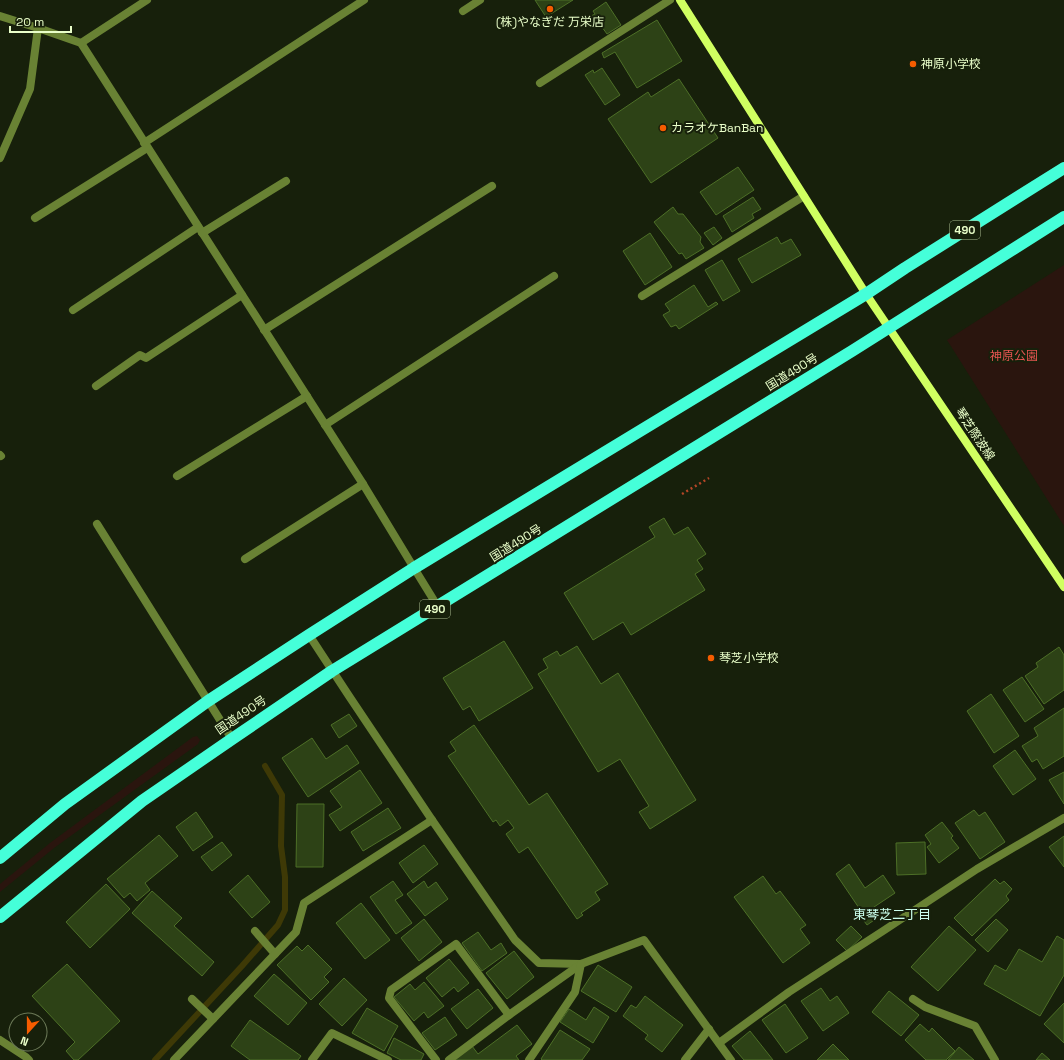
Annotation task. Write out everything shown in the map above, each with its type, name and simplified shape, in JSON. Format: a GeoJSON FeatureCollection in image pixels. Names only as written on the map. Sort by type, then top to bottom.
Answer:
{"type":"FeatureCollection","features":[{"type":"Feature","properties":{"kind":"highway","name":"490"},"geometry":{"type":"LineString","coordinates":[[0,858],[65,804],[208,701],[309,635],[414,568],[866,294],[1064,168]]}},
{"type":"Feature","properties":{"kind":"highway","name":"国道490号"},"geometry":{"type":"LineString","coordinates":[[0,917],[142,801],[332,671],[889,328],[1064,217]]}},
{"type":"Feature","properties":{"kind":"main road","name":"琴芝際波線"},"geometry":{"type":"LineString","coordinates":[[680,0],[866,294],[1064,587]]}},
{"type":"Feature","properties":{"kind":"street"},"geometry":{"type":"LineString","coordinates":[[80,43],[147,0]]}},
{"type":"Feature","properties":{"kind":"street"},"geometry":{"type":"LineString","coordinates":[[35,218],[364,0]]}},
{"type":"Feature","properties":{"kind":"street"},"geometry":{"type":"LineString","coordinates":[[463,11],[480,0]]}},
{"type":"Feature","properties":{"kind":"street"},"geometry":{"type":"LineString","coordinates":[[540,83],[670,0]]}},
{"type":"Feature","properties":{"kind":"street"},"geometry":{"type":"LineString","coordinates":[[0,16],[80,43],[363,484],[438,607]]}},
{"type":"Feature","properties":{"kind":"street"},"geometry":{"type":"LineString","coordinates":[[0,158],[30,89],[38,28]]}},
{"type":"Feature","properties":{"kind":"street"},"geometry":{"type":"LineString","coordinates":[[72,310],[200,230],[286,181]]}},
{"type":"Feature","properties":{"kind":"street"},"geometry":{"type":"LineString","coordinates":[[264,330],[492,186]]}},
{"type":"Feature","properties":{"kind":"street"},"geometry":{"type":"LineString","coordinates":[[642,296],[804,196]]}},
{"type":"Feature","properties":{"kind":"street"},"geometry":{"type":"LineString","coordinates":[[325,425],[554,276]]}},
{"type":"Feature","properties":{"kind":"street"},"geometry":{"type":"LineString","coordinates":[[96,386],[140,355],[146,358],[242,295]]}},
{"type":"Feature","properties":{"kind":"street"},"geometry":{"type":"LineString","coordinates":[[177,476],[307,396]]}},
{"type":"Feature","properties":{"kind":"street"},"geometry":{"type":"LineString","coordinates":[[244,559],[363,484]]}},
{"type":"Feature","properties":{"kind":"street"},"geometry":{"type":"LineString","coordinates":[[97,524],[232,738]]}},
{"type":"Feature","properties":{"kind":"street"},"geometry":{"type":"LineString","coordinates":[[309,635],[432,820],[516,940],[539,963],[581,964]]}},
{"type":"Feature","properties":{"kind":"street"},"geometry":{"type":"LineString","coordinates":[[719,1043],[789,992],[882,930],[977,869],[1064,818]]}},
{"type":"Feature","properties":{"kind":"street"},"geometry":{"type":"LineString","coordinates":[[174,1060],[274,953],[296,932],[304,903],[432,820]]}},
{"type":"Feature","properties":{"kind":"street"},"geometry":{"type":"LineString","coordinates":[[255,931],[274,953]]}},
{"type":"Feature","properties":{"kind":"street"},"geometry":{"type":"LineString","coordinates":[[449,1060],[581,964],[644,940],[731,1060]]}},
{"type":"Feature","properties":{"kind":"street"},"geometry":{"type":"LineString","coordinates":[[436,1060],[389,998],[391,990],[456,944],[509,1015]]}},
{"type":"Feature","properties":{"kind":"street"},"geometry":{"type":"LineString","coordinates":[[529,1060],[575,992],[581,964]]}},
{"type":"Feature","properties":{"kind":"street"},"geometry":{"type":"LineString","coordinates":[[192,999],[212,1019]]}},
{"type":"Feature","properties":{"kind":"street"},"geometry":{"type":"LineString","coordinates":[[913,999],[925,1007],[975,1026],[995,1060]]}},
{"type":"Feature","properties":{"kind":"street"},"geometry":{"type":"LineString","coordinates":[[685,1060],[709,1029]]}},
{"type":"Feature","properties":{"kind":"street"},"geometry":{"type":"LineString","coordinates":[[312,1060],[332,1034],[388,1060]]}},
{"type":"Feature","properties":{"kind":"street"},"geometry":{"type":"LineString","coordinates":[[0,1040],[29,1060]]}},
{"type":"Feature","properties":{"kind":"path"},"geometry":{"type":"LineString","coordinates":[[682,494],[709,478]]}},
{"type":"Feature","properties":{"kind":"green space","name":"神原公園"},"geometry":{"type":"Polygon","coordinates":[[[1064,265],[1064,526],[947,340],[1064,265]]]}},
{"type":"Feature","properties":{"kind":"green space"},"geometry":{"type":"Polygon","coordinates":[[[197,736],[200,740],[198,744],[54,848],[0,892],[0,884],[50,843],[193,737],[197,736]]]}},
{"type":"Feature","properties":{"kind":"building","name":"(株)やなぎだ 万栄店"},"geometry":{"type":"Polygon","coordinates":[[[535,0],[573,0],[546,17],[535,0]]]}},
{"type":"Feature","properties":{"kind":"building"},"geometry":{"type":"Polygon","coordinates":[[[606,2],[621,25],[607,34],[597,20],[594,21],[591,16],[595,14],[593,11],[606,2]]]}},
{"type":"Feature","properties":{"kind":"building"},"geometry":{"type":"Polygon","coordinates":[[[657,20],[682,61],[637,88],[615,52],[604,58],[602,53],[657,20]]]}},
{"type":"Feature","properties":{"kind":"building"},"geometry":{"type":"Polygon","coordinates":[[[602,68],[620,95],[605,105],[585,75],[593,70],[594,73],[602,68]]]}},
{"type":"Feature","properties":{"kind":"building","name":"カラオケBanBan"},"geometry":{"type":"Polygon","coordinates":[[[679,79],[718,138],[651,183],[608,119],[648,92],[651,97],[679,79]]]}},
{"type":"Feature","properties":{"kind":"building"},"geometry":{"type":"Polygon","coordinates":[[[738,167],[754,190],[716,215],[700,192],[738,167]]]}},
{"type":"Feature","properties":{"kind":"building"},"geometry":{"type":"Polygon","coordinates":[[[753,197],[761,209],[752,214],[754,218],[732,232],[723,216],[753,197]]]}},
{"type":"Feature","properties":{"kind":"building"},"geometry":{"type":"Polygon","coordinates":[[[673,207],[678,214],[683,214],[701,237],[700,242],[704,248],[686,259],[682,253],[679,254],[654,222],[673,207]]]}},
{"type":"Feature","properties":{"kind":"building"},"geometry":{"type":"Polygon","coordinates":[[[714,227],[722,238],[713,245],[704,233],[714,227]]]}},
{"type":"Feature","properties":{"kind":"building"},"geometry":{"type":"Polygon","coordinates":[[[650,233],[672,267],[645,285],[623,251],[650,233]]]}},
{"type":"Feature","properties":{"kind":"building"},"geometry":{"type":"Polygon","coordinates":[[[777,237],[781,244],[791,239],[801,255],[752,283],[738,259],[777,237]]]}},
{"type":"Feature","properties":{"kind":"building"},"geometry":{"type":"Polygon","coordinates":[[[722,260],[740,291],[723,301],[705,270],[722,260]]]}},
{"type":"Feature","properties":{"kind":"building"},"geometry":{"type":"Polygon","coordinates":[[[694,285],[708,307],[716,302],[718,304],[679,329],[676,325],[671,327],[663,315],[670,311],[665,304],[694,285]]]}},
{"type":"Feature","properties":{"kind":"building"},"geometry":{"type":"Polygon","coordinates":[[[664,518],[674,535],[688,527],[706,554],[697,560],[703,569],[695,574],[705,590],[631,635],[623,622],[593,640],[564,593],[655,537],[649,527],[664,518]]]}},
{"type":"Feature","properties":{"kind":"building"},"geometry":{"type":"Polygon","coordinates":[[[504,641],[533,688],[479,721],[470,706],[463,710],[443,678],[504,641]]]}},
{"type":"Feature","properties":{"kind":"building"},"geometry":{"type":"Polygon","coordinates":[[[577,646],[601,684],[618,673],[696,800],[650,829],[639,812],[649,806],[620,759],[598,772],[538,674],[548,668],[543,659],[557,651],[560,656],[577,646]]]}},
{"type":"Feature","properties":{"kind":"building"},"geometry":{"type":"Polygon","coordinates":[[[1059,647],[1064,655],[1064,690],[1044,704],[1025,676],[1038,667],[1036,663],[1059,647]]]}},
{"type":"Feature","properties":{"kind":"building"},"geometry":{"type":"Polygon","coordinates":[[[1022,677],[1044,709],[1025,722],[1003,690],[1022,677]]]}},
{"type":"Feature","properties":{"kind":"building"},"geometry":{"type":"Polygon","coordinates":[[[991,694],[1019,736],[994,753],[967,711],[991,694]]]}},
{"type":"Feature","properties":{"kind":"building"},"geometry":{"type":"Polygon","coordinates":[[[1064,708],[1064,756],[1043,769],[1037,759],[1032,762],[1022,746],[1038,736],[1034,728],[1064,708]]]}},
{"type":"Feature","properties":{"kind":"building"},"geometry":{"type":"Polygon","coordinates":[[[349,714],[357,726],[339,738],[331,725],[349,714]]]}},
{"type":"Feature","properties":{"kind":"building"},"geometry":{"type":"Polygon","coordinates":[[[474,725],[529,805],[547,793],[608,884],[595,892],[600,900],[581,913],[583,915],[577,919],[528,847],[519,853],[506,834],[514,828],[508,820],[500,826],[496,820],[493,822],[448,756],[456,751],[450,742],[474,725]]]}},
{"type":"Feature","properties":{"kind":"building"},"geometry":{"type":"Polygon","coordinates":[[[312,738],[326,759],[347,745],[359,763],[308,797],[282,758],[312,738]]]}},
{"type":"Feature","properties":{"kind":"building"},"geometry":{"type":"Polygon","coordinates":[[[1015,750],[1036,779],[1013,795],[993,766],[1015,750]]]}},
{"type":"Feature","properties":{"kind":"building"},"geometry":{"type":"Polygon","coordinates":[[[360,770],[382,803],[340,831],[329,815],[342,807],[330,791],[360,770]]]}},
{"type":"Feature","properties":{"kind":"building"},"geometry":{"type":"Polygon","coordinates":[[[1064,772],[1064,804],[1049,780],[1064,772]]]}},
{"type":"Feature","properties":{"kind":"building"},"geometry":{"type":"Polygon","coordinates":[[[297,804],[324,804],[323,867],[296,867],[297,804]]]}},
{"type":"Feature","properties":{"kind":"building"},"geometry":{"type":"Polygon","coordinates":[[[388,808],[401,828],[363,851],[351,832],[388,808]]]}},
{"type":"Feature","properties":{"kind":"building"},"geometry":{"type":"Polygon","coordinates":[[[974,810],[979,816],[985,812],[1005,842],[980,859],[955,823],[974,810]]]}},
{"type":"Feature","properties":{"kind":"building"},"geometry":{"type":"Polygon","coordinates":[[[196,812],[213,837],[193,851],[176,827],[196,812]]]}},
{"type":"Feature","properties":{"kind":"building"},"geometry":{"type":"Polygon","coordinates":[[[942,822],[953,836],[951,838],[959,848],[939,863],[927,847],[931,844],[925,835],[942,822]]]}},
{"type":"Feature","properties":{"kind":"building"},"geometry":{"type":"Polygon","coordinates":[[[159,835],[178,856],[145,883],[150,890],[137,901],[130,893],[124,898],[107,879],[159,835]]]}},
{"type":"Feature","properties":{"kind":"building"},"geometry":{"type":"Polygon","coordinates":[[[1064,836],[1064,867],[1049,847],[1064,836]]]}},
{"type":"Feature","properties":{"kind":"building"},"geometry":{"type":"Polygon","coordinates":[[[222,842],[232,855],[212,871],[201,857],[222,842]]]}},
{"type":"Feature","properties":{"kind":"building"},"geometry":{"type":"Polygon","coordinates":[[[925,842],[926,874],[897,875],[896,843],[925,842]]]}},
{"type":"Feature","properties":{"kind":"building"},"geometry":{"type":"Polygon","coordinates":[[[424,845],[438,864],[413,883],[399,863],[424,845]]]}},
{"type":"Feature","properties":{"kind":"building"},"geometry":{"type":"Polygon","coordinates":[[[849,864],[865,888],[883,875],[895,893],[874,907],[880,916],[867,925],[856,910],[859,908],[836,874],[849,864]]]}},
{"type":"Feature","properties":{"kind":"building"},"geometry":{"type":"Polygon","coordinates":[[[248,875],[270,902],[252,918],[229,892],[248,875]]]}},
{"type":"Feature","properties":{"kind":"building"},"geometry":{"type":"Polygon","coordinates":[[[763,876],[776,894],[780,891],[806,925],[800,929],[810,943],[783,963],[734,897],[763,876]]]}},
{"type":"Feature","properties":{"kind":"building"},"geometry":{"type":"Polygon","coordinates":[[[995,879],[1000,884],[1004,881],[1012,889],[1006,896],[1009,900],[972,936],[954,918],[995,879]]]}},
{"type":"Feature","properties":{"kind":"building"},"geometry":{"type":"Polygon","coordinates":[[[393,881],[403,895],[395,900],[412,923],[396,934],[370,897],[393,881]]]}},
{"type":"Feature","properties":{"kind":"building"},"geometry":{"type":"Polygon","coordinates":[[[424,881],[428,888],[436,882],[448,899],[425,916],[407,894],[424,881]]]}},
{"type":"Feature","properties":{"kind":"building"},"geometry":{"type":"Polygon","coordinates":[[[106,884],[130,909],[90,948],[66,922],[106,884]]]}},
{"type":"Feature","properties":{"kind":"building"},"geometry":{"type":"Polygon","coordinates":[[[152,891],[182,918],[174,926],[214,962],[202,976],[132,913],[152,891]]]}},
{"type":"Feature","properties":{"kind":"building"},"geometry":{"type":"Polygon","coordinates":[[[361,903],[390,940],[365,959],[336,923],[361,903]]]}},
{"type":"Feature","properties":{"kind":"building"},"geometry":{"type":"Polygon","coordinates":[[[424,919],[442,942],[419,961],[401,938],[424,919]]]}},
{"type":"Feature","properties":{"kind":"building"},"geometry":{"type":"Polygon","coordinates":[[[996,919],[1008,930],[988,952],[975,940],[996,919]]]}},
{"type":"Feature","properties":{"kind":"building"},"geometry":{"type":"Polygon","coordinates":[[[851,926],[862,937],[847,951],[836,940],[851,926]]]}},
{"type":"Feature","properties":{"kind":"building"},"geometry":{"type":"Polygon","coordinates":[[[949,926],[976,950],[938,991],[911,967],[949,926]]]}},
{"type":"Feature","properties":{"kind":"building"},"geometry":{"type":"Polygon","coordinates":[[[478,932],[491,950],[501,943],[507,953],[482,971],[462,943],[478,932]]]}},
{"type":"Feature","properties":{"kind":"building"},"geometry":{"type":"Polygon","coordinates":[[[1057,936],[1064,940],[1064,975],[1040,1016],[984,984],[995,965],[1006,971],[1019,949],[1042,962],[1057,936]]]}},
{"type":"Feature","properties":{"kind":"building"},"geometry":{"type":"Polygon","coordinates":[[[308,945],[332,969],[324,977],[329,982],[311,1000],[277,965],[297,946],[302,951],[308,945]]]}},
{"type":"Feature","properties":{"kind":"building"},"geometry":{"type":"Polygon","coordinates":[[[514,951],[534,977],[507,999],[486,973],[514,951]]]}},
{"type":"Feature","properties":{"kind":"building"},"geometry":{"type":"Polygon","coordinates":[[[449,959],[469,983],[458,992],[454,987],[442,997],[426,978],[449,959]]]}},
{"type":"Feature","properties":{"kind":"building"},"geometry":{"type":"Polygon","coordinates":[[[67,964],[120,1021],[78,1060],[74,1060],[66,1051],[75,1042],[32,996],[67,964]]]}},
{"type":"Feature","properties":{"kind":"building"},"geometry":{"type":"Polygon","coordinates":[[[598,965],[632,987],[616,1012],[581,991],[598,965]]]}},
{"type":"Feature","properties":{"kind":"building"},"geometry":{"type":"Polygon","coordinates":[[[274,974],[307,1003],[288,1025],[254,996],[274,974]]]}},
{"type":"Feature","properties":{"kind":"building"},"geometry":{"type":"Polygon","coordinates":[[[344,978],[367,1000],[342,1026],[319,1004],[344,978]]]}},
{"type":"Feature","properties":{"kind":"building"},"geometry":{"type":"Polygon","coordinates":[[[424,982],[444,1006],[428,1018],[424,1012],[414,1021],[394,997],[410,984],[415,990],[424,982]]]}},
{"type":"Feature","properties":{"kind":"building"},"geometry":{"type":"Polygon","coordinates":[[[821,988],[830,1001],[837,996],[849,1013],[823,1031],[801,1001],[821,988]]]}},
{"type":"Feature","properties":{"kind":"building"},"geometry":{"type":"Polygon","coordinates":[[[478,989],[493,1008],[467,1029],[451,1009],[478,989]]]}},
{"type":"Feature","properties":{"kind":"building"},"geometry":{"type":"Polygon","coordinates":[[[889,991],[919,1015],[901,1036],[872,1012],[889,991]]]}},
{"type":"Feature","properties":{"kind":"building"},"geometry":{"type":"Polygon","coordinates":[[[645,996],[683,1025],[662,1052],[645,1039],[648,1035],[623,1016],[631,1005],[636,1008],[645,996]]]}},
{"type":"Feature","properties":{"kind":"building"},"geometry":{"type":"Polygon","coordinates":[[[1064,1003],[1064,1043],[1044,1024],[1064,1003]]]}},
{"type":"Feature","properties":{"kind":"building"},"geometry":{"type":"Polygon","coordinates":[[[785,1004],[808,1038],[786,1053],[762,1020],[785,1004]]]}},
{"type":"Feature","properties":{"kind":"building"},"geometry":{"type":"Polygon","coordinates":[[[594,1007],[609,1017],[593,1043],[560,1022],[569,1009],[586,1020],[594,1007]]]}},
{"type":"Feature","properties":{"kind":"building"},"geometry":{"type":"Polygon","coordinates":[[[367,1008],[398,1026],[384,1051],[352,1033],[367,1008]]]}},
{"type":"Feature","properties":{"kind":"building"},"geometry":{"type":"Polygon","coordinates":[[[445,1017],[457,1035],[435,1050],[422,1033],[445,1017]]]}},
{"type":"Feature","properties":{"kind":"building"},"geometry":{"type":"Polygon","coordinates":[[[250,1020],[301,1056],[298,1060],[250,1060],[231,1046],[250,1020]]]}},
{"type":"Feature","properties":{"kind":"building"},"geometry":{"type":"Polygon","coordinates":[[[920,1024],[929,1032],[932,1028],[955,1051],[946,1060],[926,1060],[905,1040],[920,1024]]]}},
{"type":"Feature","properties":{"kind":"building"},"geometry":{"type":"Polygon","coordinates":[[[517,1025],[532,1044],[516,1056],[519,1060],[453,1060],[472,1046],[478,1054],[517,1025]]]}},
{"type":"Feature","properties":{"kind":"building"},"geometry":{"type":"Polygon","coordinates":[[[560,1030],[590,1049],[582,1060],[541,1059],[560,1030]]]}},
{"type":"Feature","properties":{"kind":"building"},"geometry":{"type":"Polygon","coordinates":[[[750,1031],[773,1060],[744,1060],[732,1046],[750,1031]]]}},
{"type":"Feature","properties":{"kind":"building"},"geometry":{"type":"Polygon","coordinates":[[[394,1038],[424,1054],[421,1060],[401,1060],[387,1053],[394,1038]]]}},
{"type":"Feature","properties":{"kind":"building"},"geometry":{"type":"Polygon","coordinates":[[[833,1044],[849,1060],[817,1060],[833,1044]]]}},
{"type":"Feature","properties":{"kind":"building"},"geometry":{"type":"Polygon","coordinates":[[[959,1047],[974,1060],[948,1060],[959,1047]]]}},
{"type":"Feature","properties":{"kind":"building"},"geometry":{"type":"Polygon","coordinates":[[[1042,1053],[1050,1060],[1036,1060],[1042,1053]]]}},
{"type":"Feature","properties":{"kind":"waterway"},"geometry":{"type":"LineString","coordinates":[[155,1060],[278,925],[285,910],[285,877],[281,846],[282,795],[265,766]]}},
{"type":"Feature","properties":{"kind":"place","name":"(株)やなぎだ 万栄店"},"geometry":{"type":"Point","coordinates":[550,9]}},
{"type":"Feature","properties":{"kind":"place","name":"神原小学校"},"geometry":{"type":"Point","coordinates":[913,64]}},
{"type":"Feature","properties":{"kind":"place","name":"カラオケBanBan"},"geometry":{"type":"Point","coordinates":[663,128]}},
{"type":"Feature","properties":{"kind":"place","name":"琴芝小学校"},"geometry":{"type":"Point","coordinates":[711,658]}},
{"type":"Feature","properties":{"kind":"district","name":"東琴芝二丁目"},"geometry":{"type":"Point","coordinates":[892,914]}}]}
